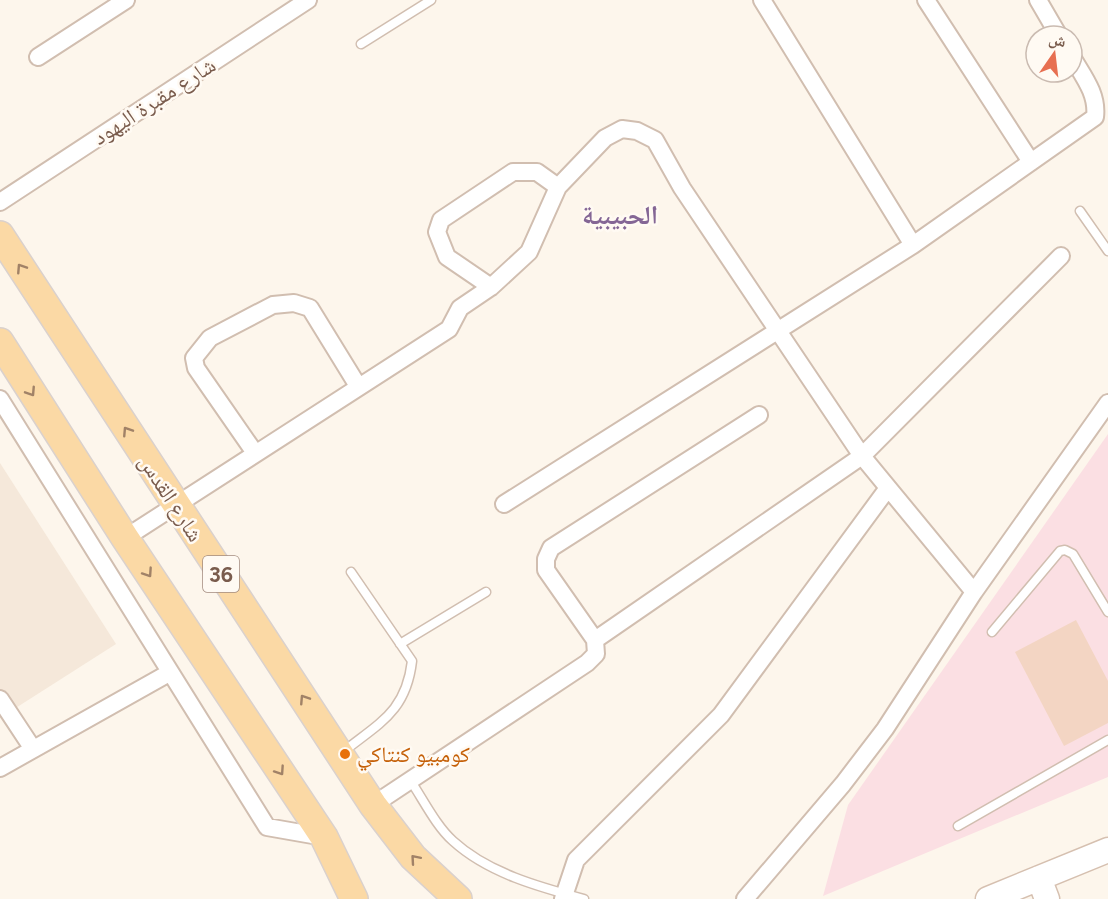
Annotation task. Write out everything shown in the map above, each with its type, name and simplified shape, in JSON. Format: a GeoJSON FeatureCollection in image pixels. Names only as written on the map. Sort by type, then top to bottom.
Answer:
{"type":"FeatureCollection","features":[{"type":"Feature","properties":{"kind":"main road","name":"شارع القدس"},"geometry":{"type":"LineString","coordinates":[[0,235],[373,805],[413,857],[458,899]]}},
{"type":"Feature","properties":{"kind":"main road"},"geometry":{"type":"LineString","coordinates":[[0,342],[125,538],[324,837],[354,899]]}},
{"type":"Feature","properties":{"kind":"street"},"geometry":{"type":"LineString","coordinates":[[38,57],[126,0]]}},
{"type":"Feature","properties":{"kind":"street"},"geometry":{"type":"LineString","coordinates":[[762,0],[912,245]]}},
{"type":"Feature","properties":{"kind":"street"},"geometry":{"type":"LineString","coordinates":[[926,0],[1031,162]]}},
{"type":"Feature","properties":{"kind":"street"},"geometry":{"type":"LineString","coordinates":[[1038,0],[1052,24]]}},
{"type":"Feature","properties":{"kind":"street","name":"شارع مقبرة اليهود"},"geometry":{"type":"LineString","coordinates":[[0,202],[300,2]]}},
{"type":"Feature","properties":{"kind":"street"},"geometry":{"type":"LineString","coordinates":[[504,504],[912,245],[1095,117],[1096,105],[1084,77]]}},
{"type":"Feature","properties":{"kind":"street"},"geometry":{"type":"LineString","coordinates":[[125,538],[174,504],[449,329],[460,308],[491,287],[529,252],[558,188],[604,138],[622,129],[637,131],[655,140],[682,188],[862,456],[975,592]]}},
{"type":"Feature","properties":{"kind":"street"},"geometry":{"type":"LineString","coordinates":[[491,287],[447,257],[437,231],[441,220],[513,172],[537,172],[558,188]]}},
{"type":"Feature","properties":{"kind":"street"},"geometry":{"type":"LineString","coordinates":[[595,640],[862,456],[1061,256]]}},
{"type":"Feature","properties":{"kind":"street"},"geometry":{"type":"LineString","coordinates":[[255,453],[196,368],[194,358],[210,338],[273,305],[294,303],[310,308],[358,386]]}},
{"type":"Feature","properties":{"kind":"street"},"geometry":{"type":"LineString","coordinates":[[0,399],[169,673],[267,826],[324,837]]}},
{"type":"Feature","properties":{"kind":"street"},"geometry":{"type":"LineString","coordinates":[[745,899],[843,784],[885,729],[975,592],[1108,403]]}},
{"type":"Feature","properties":{"kind":"street"},"geometry":{"type":"LineString","coordinates":[[373,805],[587,663],[596,654],[595,640],[546,570],[546,559],[551,548],[759,415]]}},
{"type":"Feature","properties":{"kind":"street"},"geometry":{"type":"LineString","coordinates":[[562,896],[576,860],[722,715],[888,488]]}},
{"type":"Feature","properties":{"kind":"street"},"geometry":{"type":"LineString","coordinates":[[0,768],[169,673]]}},
{"type":"Feature","properties":{"kind":"street"},"geometry":{"type":"LineString","coordinates":[[0,699],[33,749]]}},
{"type":"Feature","properties":{"kind":"street"},"geometry":{"type":"LineString","coordinates":[[988,899],[1043,889],[1108,850]]}},
{"type":"Feature","properties":{"kind":"lane"},"geometry":{"type":"LineString","coordinates":[[361,44],[431,0]]}},
{"type":"Feature","properties":{"kind":"lane"},"geometry":{"type":"LineString","coordinates":[[1080,211],[1108,251]]}},
{"type":"Feature","properties":{"kind":"lane"},"geometry":{"type":"LineString","coordinates":[[992,632],[1060,551],[1065,550],[1073,554],[1108,612]]}},
{"type":"Feature","properties":{"kind":"lane"},"geometry":{"type":"LineString","coordinates":[[340,755],[395,710],[409,684],[412,661],[351,572]]}},
{"type":"Feature","properties":{"kind":"lane"},"geometry":{"type":"LineString","coordinates":[[400,644],[486,592]]}},
{"type":"Feature","properties":{"kind":"lane"},"geometry":{"type":"LineString","coordinates":[[958,826],[1108,740]]}},
{"type":"Feature","properties":{"kind":"lane"},"geometry":{"type":"LineString","coordinates":[[410,780],[452,840],[485,864],[562,896],[584,899]]}},
{"type":"Feature","properties":{"kind":"shaded area"},"geometry":{"type":"Polygon","coordinates":[[[1108,434],[1108,777],[823,896],[848,805],[1108,434]]]}},
{"type":"Feature","properties":{"kind":"shaded area"},"geometry":{"type":"Polygon","coordinates":[[[0,463],[116,644],[0,718],[0,463]]]}},
{"type":"Feature","properties":{"kind":"building"},"geometry":{"type":"Polygon","coordinates":[[[1076,620],[1108,681],[1108,723],[1064,746],[1015,652],[1076,620]]]}},
{"type":"Feature","properties":{"kind":"place","name":"كومبيو كنتاكي"},"geometry":{"type":"Point","coordinates":[345,754]}},
{"type":"Feature","properties":{"kind":"district","name":"الحبيبية"},"geometry":{"type":"Point","coordinates":[620,215]}}]}
